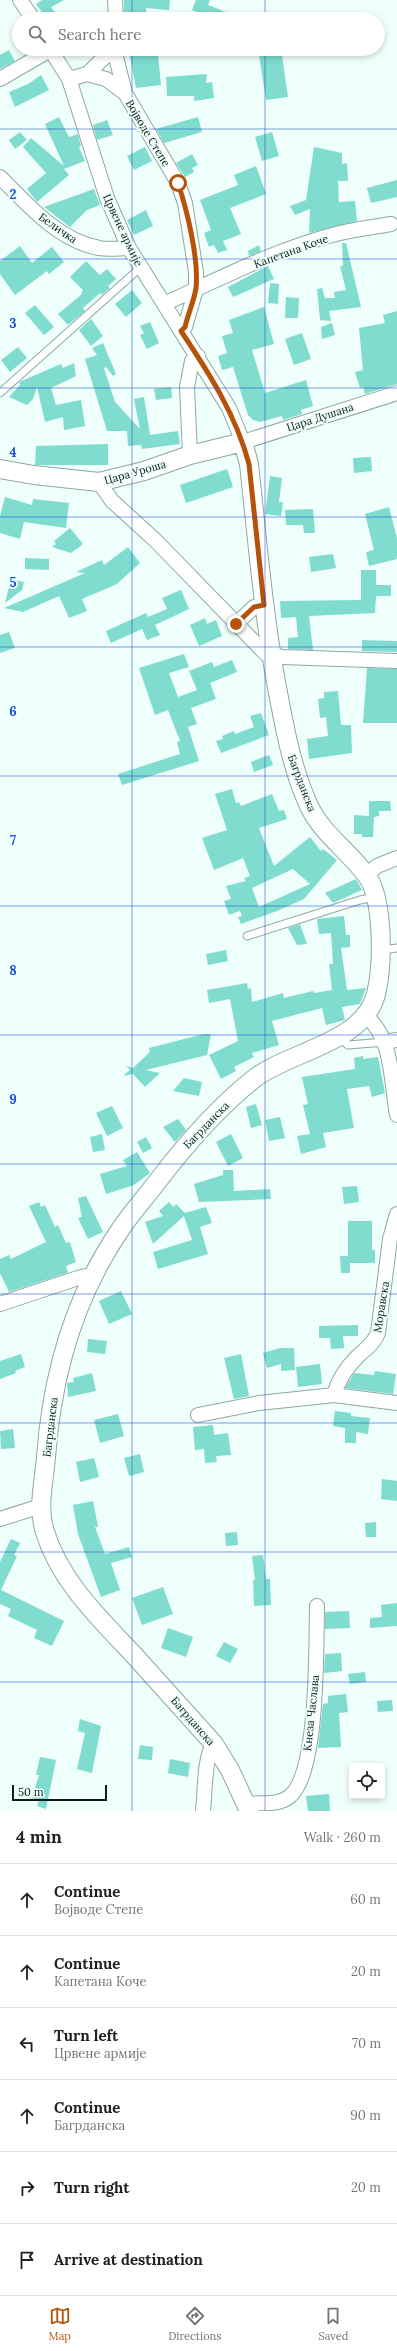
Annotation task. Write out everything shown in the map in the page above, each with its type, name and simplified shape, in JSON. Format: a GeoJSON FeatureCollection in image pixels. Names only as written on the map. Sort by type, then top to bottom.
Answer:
{"type":"FeatureCollection","features":[{"type":"Feature","properties":{"kind":"street"},"geometry":{"type":"LineString","coordinates":[[20,0],[29,12]]}},
{"type":"Feature","properties":{"kind":"street"},"geometry":{"type":"LineString","coordinates":[[115,0],[116,12]]}},
{"type":"Feature","properties":{"kind":"street"},"geometry":{"type":"LineString","coordinates":[[0,79],[40,56]]}},
{"type":"Feature","properties":{"kind":"street","name":"Црвене армије"},"geometry":{"type":"LineString","coordinates":[[54,56],[69,79],[107,198],[129,248],[140,268],[198,356],[228,408],[243,442]]}},
{"type":"Feature","properties":{"kind":"street","name":"Војводе Степе"},"geometry":{"type":"LineString","coordinates":[[69,79],[87,74],[106,56]]}},
{"type":"Feature","properties":{"kind":"street","name":"Војводе Степе"},"geometry":{"type":"LineString","coordinates":[[115,56],[125,93],[178,183],[185,203],[196,272],[196,289]]}},
{"type":"Feature","properties":{"kind":"street","name":"Војводе Степе"},"geometry":{"type":"LineString","coordinates":[[87,74],[106,79],[125,93]]}},
{"type":"Feature","properties":{"kind":"street","name":"Беличка"},"geometry":{"type":"LineString","coordinates":[[0,177],[38,214],[68,236],[84,245],[100,249],[129,248]]}},
{"type":"Feature","properties":{"kind":"street","name":"Капетана Коче"},"geometry":{"type":"LineString","coordinates":[[164,304],[235,271],[304,244],[340,234],[391,224]]}},
{"type":"Feature","properties":{"kind":"street"},"geometry":{"type":"LineString","coordinates":[[181,331],[185,327],[196,289]]}},
{"type":"Feature","properties":{"kind":"street"},"geometry":{"type":"LineString","coordinates":[[190,455],[187,387],[192,361],[198,356]]}},
{"type":"Feature","properties":{"kind":"street","name":"Цара Душана"},"geometry":{"type":"LineString","coordinates":[[243,442],[397,393]]}},
{"type":"Feature","properties":{"kind":"street","name":"Цара Уроша"},"geometry":{"type":"LineString","coordinates":[[0,469],[34,475],[99,482],[144,471],[190,455],[243,442]]}},
{"type":"Feature","properties":{"kind":"street","name":"Багрданска"},"geometry":{"type":"LineString","coordinates":[[243,442],[249,464],[271,656],[288,745],[310,808],[324,830],[366,875],[375,897],[389,949],[375,1000],[366,1016],[353,1028],[339,1036],[270,1068],[240,1090],[184,1147],[120,1230],[91,1278],[78,1307],[62,1357],[50,1410],[41,1506],[44,1531],[59,1566],[88,1606],[214,1744],[248,1808]]}},
{"type":"Feature","properties":{"kind":"street"},"geometry":{"type":"LineString","coordinates":[[99,482],[112,501],[155,540],[265,653],[271,656],[397,661]]}},
{"type":"Feature","properties":{"kind":"street"},"geometry":{"type":"LineString","coordinates":[[236,624],[254,607],[264,605]]}},
{"type":"Feature","properties":{"kind":"street"},"geometry":{"type":"LineString","coordinates":[[366,875],[377,866],[397,858]]}},
{"type":"Feature","properties":{"kind":"street"},"geometry":{"type":"LineString","coordinates":[[366,1016],[391,1041],[397,1115]]}},
{"type":"Feature","properties":{"kind":"street","name":"Моравска"},"geometry":{"type":"LineString","coordinates":[[334,1395],[342,1375],[349,1365],[376,1340],[390,1239],[397,1214]]}},
{"type":"Feature","properties":{"kind":"street"},"geometry":{"type":"LineString","coordinates":[[0,1304],[78,1278],[86,1276],[91,1278]]}},
{"type":"Feature","properties":{"kind":"street"},"geometry":{"type":"LineString","coordinates":[[198,1415],[259,1403],[334,1395],[397,1403]]}},
{"type":"Feature","properties":{"kind":"street"},"geometry":{"type":"LineString","coordinates":[[0,1519],[41,1506]]}},
{"type":"Feature","properties":{"kind":"street","name":"Кнеза Часлава"},"geometry":{"type":"LineString","coordinates":[[248,1808],[282,1801],[298,1787],[310,1739],[315,1689],[317,1606]]}},
{"type":"Feature","properties":{"kind":"street"},"geometry":{"type":"LineString","coordinates":[[203,1811],[208,1757],[210,1748],[214,1744]]}},
{"type":"Feature","properties":{"kind":"lane"},"geometry":{"type":"LineString","coordinates":[[0,393],[140,268]]}},
{"type":"Feature","properties":{"kind":"lane"},"geometry":{"type":"LineString","coordinates":[[247,936],[360,900],[375,897]]}},
{"type":"Feature","properties":{"kind":"lane"},"geometry":{"type":"LineString","coordinates":[[339,1036],[348,1045],[391,1041]]}},
{"type":"Feature","properties":{"kind":"building"},"geometry":{"type":"Polygon","coordinates":[[[42,0],[64,0],[51,7],[55,12],[42,12],[36,4],[42,0]]]}},
{"type":"Feature","properties":{"kind":"building"},"geometry":{"type":"Polygon","coordinates":[[[124,0],[170,0],[169,10],[146,8],[146,12],[124,12],[124,0]]]}},
{"type":"Feature","properties":{"kind":"building"},"geometry":{"type":"Polygon","coordinates":[[[196,0],[210,0],[208,5],[226,12],[197,12],[192,10],[196,0]]]}},
{"type":"Feature","properties":{"kind":"building"},"geometry":{"type":"Polygon","coordinates":[[[9,50],[15,61],[0,69],[0,55],[9,50]]]}},
{"type":"Feature","properties":{"kind":"building"},"geometry":{"type":"Polygon","coordinates":[[[130,56],[158,56],[161,85],[136,88],[130,56]]]}},
{"type":"Feature","properties":{"kind":"building"},"geometry":{"type":"Polygon","coordinates":[[[259,56],[282,56],[288,97],[266,100],[259,56]]]}},
{"type":"Feature","properties":{"kind":"building"},"geometry":{"type":"Polygon","coordinates":[[[207,74],[206,83],[212,82],[214,98],[194,101],[194,96],[167,96],[166,77],[207,74]]]}},
{"type":"Feature","properties":{"kind":"building"},"geometry":{"type":"Polygon","coordinates":[[[41,75],[49,90],[15,107],[9,92],[28,84],[41,75]]]}},
{"type":"Feature","properties":{"kind":"building"},"geometry":{"type":"Polygon","coordinates":[[[59,117],[69,137],[78,134],[81,146],[79,147],[85,161],[64,169],[69,175],[37,202],[27,189],[46,173],[23,147],[31,138],[64,166],[45,124],[59,117]]]}},
{"type":"Feature","properties":{"kind":"building"},"geometry":{"type":"Polygon","coordinates":[[[198,117],[202,132],[164,143],[156,129],[198,117]]]}},
{"type":"Feature","properties":{"kind":"building"},"geometry":{"type":"Polygon","coordinates":[[[107,120],[113,135],[97,140],[93,125],[107,120]]]}},
{"type":"Feature","properties":{"kind":"building"},"geometry":{"type":"Polygon","coordinates":[[[20,132],[27,140],[15,149],[9,140],[20,132]]]}},
{"type":"Feature","properties":{"kind":"building"},"geometry":{"type":"Polygon","coordinates":[[[272,132],[279,156],[262,161],[255,137],[272,132]]]}},
{"type":"Feature","properties":{"kind":"building"},"geometry":{"type":"Polygon","coordinates":[[[145,147],[152,161],[134,170],[127,156],[145,147]]]}},
{"type":"Feature","properties":{"kind":"building"},"geometry":{"type":"Polygon","coordinates":[[[314,147],[342,153],[342,164],[347,163],[348,181],[338,181],[339,202],[355,201],[357,221],[309,233],[310,209],[295,215],[290,206],[306,200],[314,147]]]}},
{"type":"Feature","properties":{"kind":"building"},"geometry":{"type":"Polygon","coordinates":[[[192,154],[198,165],[192,168],[194,172],[185,177],[176,163],[192,154]]]}},
{"type":"Feature","properties":{"kind":"building"},"geometry":{"type":"Polygon","coordinates":[[[256,166],[266,194],[230,208],[241,234],[223,241],[227,250],[218,253],[214,245],[209,247],[204,233],[211,230],[200,200],[238,185],[234,175],[256,166]]]}},
{"type":"Feature","properties":{"kind":"building"},"geometry":{"type":"Polygon","coordinates":[[[397,180],[397,197],[371,203],[367,188],[397,180]]]}},
{"type":"Feature","properties":{"kind":"building"},"geometry":{"type":"Polygon","coordinates":[[[94,189],[100,205],[87,210],[70,227],[44,207],[94,189]]]}},
{"type":"Feature","properties":{"kind":"building"},"geometry":{"type":"Polygon","coordinates":[[[146,210],[153,226],[134,235],[127,220],[146,210]]]}},
{"type":"Feature","properties":{"kind":"building"},"geometry":{"type":"Polygon","coordinates":[[[342,243],[346,243],[361,307],[329,311],[331,321],[320,320],[317,289],[322,288],[325,298],[335,298],[334,292],[346,290],[340,266],[343,266],[342,243]]]}},
{"type":"Feature","properties":{"kind":"building"},"geometry":{"type":"Polygon","coordinates":[[[259,245],[261,251],[249,256],[248,251],[259,245]]]}},
{"type":"Feature","properties":{"kind":"building"},"geometry":{"type":"Polygon","coordinates":[[[20,246],[32,263],[52,247],[64,262],[49,274],[47,271],[15,295],[0,274],[0,261],[20,246]]]}},
{"type":"Feature","properties":{"kind":"building"},"geometry":{"type":"Polygon","coordinates":[[[86,261],[100,275],[107,269],[116,279],[108,286],[110,288],[102,295],[100,293],[83,308],[85,311],[68,325],[58,314],[81,295],[83,290],[70,277],[86,261]]]}},
{"type":"Feature","properties":{"kind":"building"},"geometry":{"type":"Polygon","coordinates":[[[268,266],[274,279],[233,297],[228,287],[268,266]]]}},
{"type":"Feature","properties":{"kind":"building"},"geometry":{"type":"Polygon","coordinates":[[[270,283],[279,284],[278,304],[268,303],[270,283]]]}},
{"type":"Feature","properties":{"kind":"building"},"geometry":{"type":"Polygon","coordinates":[[[132,290],[142,303],[126,317],[115,304],[132,290]]]}},
{"type":"Feature","properties":{"kind":"building"},"geometry":{"type":"Polygon","coordinates":[[[286,297],[299,298],[298,318],[285,318],[286,297]]]}},
{"type":"Feature","properties":{"kind":"building"},"geometry":{"type":"Polygon","coordinates":[[[35,305],[54,327],[44,335],[25,313],[35,305]]]}},
{"type":"Feature","properties":{"kind":"building"},"geometry":{"type":"Polygon","coordinates":[[[264,307],[274,344],[252,350],[265,393],[306,380],[313,406],[301,410],[302,414],[283,420],[282,416],[260,422],[253,420],[248,415],[233,367],[222,370],[218,356],[227,353],[222,336],[233,333],[229,320],[264,307]]]}},
{"type":"Feature","properties":{"kind":"building"},"geometry":{"type":"Polygon","coordinates":[[[397,311],[397,384],[365,394],[363,387],[360,388],[355,372],[363,370],[359,328],[385,323],[383,315],[397,311]]]}},
{"type":"Feature","properties":{"kind":"building"},"geometry":{"type":"Polygon","coordinates":[[[91,319],[103,336],[91,346],[79,330],[91,319]]]}},
{"type":"Feature","properties":{"kind":"building"},"geometry":{"type":"Polygon","coordinates":[[[150,322],[159,343],[147,349],[140,335],[144,333],[140,326],[150,322]]]}},
{"type":"Feature","properties":{"kind":"building"},"geometry":{"type":"Polygon","coordinates":[[[332,323],[335,335],[322,339],[321,327],[332,323]]]}},
{"type":"Feature","properties":{"kind":"building"},"geometry":{"type":"Polygon","coordinates":[[[302,333],[311,359],[294,365],[285,339],[302,333]]]}},
{"type":"Feature","properties":{"kind":"building"},"geometry":{"type":"Polygon","coordinates":[[[103,343],[116,374],[113,376],[106,367],[104,368],[115,402],[140,429],[134,399],[144,397],[150,435],[178,431],[180,444],[142,449],[141,445],[128,446],[127,431],[107,431],[85,359],[97,355],[92,348],[103,343]]]}},
{"type":"Feature","properties":{"kind":"building"},"geometry":{"type":"Polygon","coordinates":[[[18,347],[27,358],[10,372],[1,360],[18,347]]]}},
{"type":"Feature","properties":{"kind":"building"},"geometry":{"type":"Polygon","coordinates":[[[74,363],[76,376],[51,388],[56,405],[81,400],[85,426],[64,430],[63,417],[45,422],[37,387],[33,399],[27,405],[9,397],[20,385],[19,382],[61,364],[63,368],[74,363]]]}},
{"type":"Feature","properties":{"kind":"building"},"geometry":{"type":"Polygon","coordinates":[[[171,387],[172,398],[156,400],[154,389],[171,387]]]}},
{"type":"Feature","properties":{"kind":"building"},"geometry":{"type":"Polygon","coordinates":[[[108,444],[108,465],[35,465],[36,446],[108,444]]]}},
{"type":"Feature","properties":{"kind":"building"},"geometry":{"type":"Polygon","coordinates":[[[371,457],[372,471],[354,473],[353,458],[371,457]]]}},
{"type":"Feature","properties":{"kind":"building"},"geometry":{"type":"Polygon","coordinates":[[[227,469],[233,487],[186,503],[180,485],[227,469]]]}},
{"type":"Feature","properties":{"kind":"building"},"geometry":{"type":"Polygon","coordinates":[[[270,476],[282,478],[279,502],[283,502],[281,516],[265,514],[270,476]]]}},
{"type":"Feature","properties":{"kind":"building"},"geometry":{"type":"Polygon","coordinates":[[[5,497],[32,505],[33,499],[69,503],[66,528],[24,522],[20,539],[0,533],[0,516],[5,497]]]}},
{"type":"Feature","properties":{"kind":"building"},"geometry":{"type":"Polygon","coordinates":[[[389,507],[397,538],[397,559],[369,566],[366,552],[374,550],[365,514],[389,507]]]}},
{"type":"Feature","properties":{"kind":"building"},"geometry":{"type":"Polygon","coordinates":[[[313,509],[315,533],[304,533],[303,525],[286,525],[285,510],[313,509]]]}},
{"type":"Feature","properties":{"kind":"building"},"geometry":{"type":"Polygon","coordinates":[[[70,528],[83,544],[71,553],[52,547],[56,544],[54,541],[70,528]]]}},
{"type":"Feature","properties":{"kind":"building"},"geometry":{"type":"Polygon","coordinates":[[[128,547],[140,563],[117,584],[82,599],[87,611],[69,618],[59,596],[23,612],[4,608],[85,573],[76,572],[102,560],[104,565],[128,547]]]}},
{"type":"Feature","properties":{"kind":"building"},"geometry":{"type":"Polygon","coordinates":[[[333,554],[336,568],[311,572],[309,557],[333,554]]]}},
{"type":"Feature","properties":{"kind":"building"},"geometry":{"type":"Polygon","coordinates":[[[25,558],[49,559],[49,570],[25,569],[25,558]]]}},
{"type":"Feature","properties":{"kind":"building"},"geometry":{"type":"Polygon","coordinates":[[[361,570],[376,570],[376,585],[391,585],[391,596],[376,596],[375,613],[309,616],[313,650],[288,649],[288,638],[298,637],[296,617],[281,618],[280,601],[361,600],[361,570]]]}},
{"type":"Feature","properties":{"kind":"building"},"geometry":{"type":"Polygon","coordinates":[[[11,579],[24,582],[22,590],[5,603],[11,579]]]}},
{"type":"Feature","properties":{"kind":"building"},"geometry":{"type":"Polygon","coordinates":[[[181,590],[189,609],[155,625],[160,635],[147,640],[142,629],[111,643],[106,631],[146,613],[148,617],[167,609],[162,598],[181,590]]]}},
{"type":"Feature","properties":{"kind":"building"},"geometry":{"type":"Polygon","coordinates":[[[205,618],[207,624],[216,620],[222,636],[199,646],[190,625],[205,618]]]}},
{"type":"Feature","properties":{"kind":"building"},"geometry":{"type":"Polygon","coordinates":[[[9,632],[15,648],[0,653],[0,635],[9,632]]]}},
{"type":"Feature","properties":{"kind":"building"},"geometry":{"type":"Polygon","coordinates":[[[362,640],[397,641],[397,652],[362,651],[362,640]]]}},
{"type":"Feature","properties":{"kind":"building"},"geometry":{"type":"Polygon","coordinates":[[[184,654],[189,667],[169,673],[178,697],[197,690],[189,671],[212,662],[214,667],[232,660],[237,672],[210,683],[216,699],[191,708],[197,724],[188,727],[199,761],[122,785],[118,774],[180,754],[177,742],[180,741],[168,710],[155,715],[139,668],[184,654]]]}},
{"type":"Feature","properties":{"kind":"building"},"geometry":{"type":"Polygon","coordinates":[[[367,668],[397,669],[397,723],[363,723],[367,668]]]}},
{"type":"Feature","properties":{"kind":"building"},"geometry":{"type":"Polygon","coordinates":[[[338,691],[341,725],[351,725],[352,753],[309,759],[307,739],[328,736],[326,717],[320,718],[318,699],[324,698],[324,692],[338,691]]]}},
{"type":"Feature","properties":{"kind":"building"},"geometry":{"type":"Polygon","coordinates":[[[261,713],[269,735],[221,753],[216,741],[223,739],[222,736],[234,731],[235,734],[254,727],[250,716],[261,713]]]}},
{"type":"Feature","properties":{"kind":"building"},"geometry":{"type":"Polygon","coordinates":[[[269,755],[273,765],[254,772],[251,762],[269,755]]]}},
{"type":"Feature","properties":{"kind":"building"},"geometry":{"type":"Polygon","coordinates":[[[232,789],[236,803],[239,802],[241,806],[272,794],[279,811],[284,810],[287,819],[259,828],[274,866],[310,837],[321,851],[323,849],[337,860],[304,899],[241,924],[238,917],[242,916],[240,911],[229,915],[224,901],[231,899],[226,886],[246,881],[244,878],[250,876],[243,858],[214,870],[202,838],[227,830],[215,794],[232,789]],[[293,869],[252,888],[259,907],[310,884],[293,869]]]}},
{"type":"Feature","properties":{"kind":"building"},"geometry":{"type":"Polygon","coordinates":[[[369,801],[390,801],[391,811],[379,811],[379,816],[374,817],[373,837],[362,837],[362,834],[354,834],[354,815],[369,816],[369,801]]]}},
{"type":"Feature","properties":{"kind":"building"},"geometry":{"type":"Polygon","coordinates":[[[356,879],[362,890],[333,903],[325,893],[356,879]]]}},
{"type":"Feature","properties":{"kind":"building"},"geometry":{"type":"Polygon","coordinates":[[[344,916],[346,935],[350,935],[350,947],[341,948],[347,990],[366,988],[360,1004],[342,1007],[345,1020],[326,1025],[322,1008],[272,1021],[279,1045],[252,1053],[254,1057],[234,1067],[236,1071],[221,1079],[209,1055],[238,1041],[230,999],[209,1003],[207,990],[247,983],[248,989],[251,988],[252,1002],[283,993],[284,998],[313,991],[314,993],[332,990],[329,964],[333,964],[331,933],[319,934],[317,919],[344,916]]]}},
{"type":"Feature","properties":{"kind":"building"},"geometry":{"type":"Polygon","coordinates":[[[300,924],[307,944],[297,945],[288,928],[300,924]]]}},
{"type":"Feature","properties":{"kind":"building"},"geometry":{"type":"Polygon","coordinates":[[[226,950],[228,961],[208,965],[206,954],[226,950]]]}},
{"type":"Feature","properties":{"kind":"building"},"geometry":{"type":"Polygon","coordinates":[[[204,1034],[211,1034],[207,1055],[146,1070],[160,1073],[145,1087],[133,1074],[123,1076],[130,1070],[126,1066],[133,1068],[150,1052],[149,1048],[204,1034]]]}},
{"type":"Feature","properties":{"kind":"building"},"geometry":{"type":"Polygon","coordinates":[[[363,1056],[363,1059],[378,1057],[385,1093],[372,1097],[369,1086],[347,1089],[354,1128],[323,1133],[326,1147],[301,1154],[297,1136],[310,1134],[303,1105],[308,1104],[302,1077],[355,1069],[354,1058],[363,1056]]]}},
{"type":"Feature","properties":{"kind":"building"},"geometry":{"type":"Polygon","coordinates":[[[184,1078],[202,1082],[199,1096],[173,1091],[184,1078]]]}},
{"type":"Feature","properties":{"kind":"building"},"geometry":{"type":"Polygon","coordinates":[[[256,1104],[262,1125],[251,1128],[246,1107],[256,1104]]]}},
{"type":"Feature","properties":{"kind":"building"},"geometry":{"type":"Polygon","coordinates":[[[112,1106],[123,1128],[107,1136],[96,1113],[112,1106]]]}},
{"type":"Feature","properties":{"kind":"building"},"geometry":{"type":"Polygon","coordinates":[[[280,1117],[285,1138],[269,1141],[265,1120],[280,1117]]]}},
{"type":"Feature","properties":{"kind":"building"},"geometry":{"type":"Polygon","coordinates":[[[178,1119],[186,1130],[175,1142],[163,1127],[178,1119]]]}},
{"type":"Feature","properties":{"kind":"building"},"geometry":{"type":"Polygon","coordinates":[[[102,1134],[105,1150],[93,1152],[90,1137],[102,1134]]]}},
{"type":"Feature","properties":{"kind":"building"},"geometry":{"type":"Polygon","coordinates":[[[231,1134],[243,1158],[228,1166],[216,1142],[231,1134]]]}},
{"type":"Feature","properties":{"kind":"building"},"geometry":{"type":"Polygon","coordinates":[[[146,1137],[152,1148],[143,1153],[137,1142],[146,1137]]]}},
{"type":"Feature","properties":{"kind":"building"},"geometry":{"type":"Polygon","coordinates":[[[137,1152],[150,1173],[134,1185],[106,1194],[100,1174],[127,1166],[123,1160],[137,1152]]]}},
{"type":"Feature","properties":{"kind":"building"},"geometry":{"type":"Polygon","coordinates":[[[223,1170],[233,1170],[234,1191],[270,1189],[271,1199],[199,1202],[194,1184],[223,1175],[223,1170]]]}},
{"type":"Feature","properties":{"kind":"building"},"geometry":{"type":"Polygon","coordinates":[[[357,1186],[359,1202],[344,1204],[342,1187],[357,1186]]]}},
{"type":"Feature","properties":{"kind":"building"},"geometry":{"type":"Polygon","coordinates":[[[86,1196],[103,1232],[88,1239],[78,1218],[82,1217],[78,1198],[86,1196]]]}},
{"type":"Feature","properties":{"kind":"building"},"geometry":{"type":"Polygon","coordinates":[[[39,1202],[41,1207],[45,1205],[55,1227],[58,1225],[66,1243],[70,1242],[76,1262],[66,1266],[67,1273],[9,1292],[0,1273],[0,1259],[9,1255],[11,1259],[46,1242],[29,1206],[39,1202]]]}},
{"type":"Feature","properties":{"kind":"building"},"geometry":{"type":"Polygon","coordinates":[[[169,1202],[174,1207],[176,1204],[185,1213],[206,1207],[212,1223],[200,1227],[208,1254],[158,1269],[153,1252],[192,1240],[184,1216],[153,1244],[145,1222],[163,1216],[159,1211],[169,1202]]]}},
{"type":"Feature","properties":{"kind":"building"},"geometry":{"type":"Polygon","coordinates":[[[348,1221],[372,1221],[372,1250],[375,1250],[375,1263],[350,1263],[350,1273],[341,1273],[340,1256],[348,1256],[348,1221]]]}},
{"type":"Feature","properties":{"kind":"building"},"geometry":{"type":"Polygon","coordinates":[[[121,1291],[132,1314],[109,1324],[99,1301],[121,1291]]]}},
{"type":"Feature","properties":{"kind":"building"},"geometry":{"type":"Polygon","coordinates":[[[358,1325],[358,1336],[343,1336],[344,1348],[331,1349],[330,1338],[319,1338],[319,1326],[358,1325]]]}},
{"type":"Feature","properties":{"kind":"building"},"geometry":{"type":"Polygon","coordinates":[[[88,1339],[107,1341],[105,1354],[87,1352],[88,1339]]]}},
{"type":"Feature","properties":{"kind":"building"},"geometry":{"type":"Polygon","coordinates":[[[280,1348],[294,1348],[295,1370],[281,1371],[281,1364],[267,1368],[263,1353],[280,1348]]]}},
{"type":"Feature","properties":{"kind":"building"},"geometry":{"type":"Polygon","coordinates":[[[21,1354],[25,1367],[15,1371],[16,1373],[0,1379],[0,1361],[21,1354]]]}},
{"type":"Feature","properties":{"kind":"building"},"geometry":{"type":"Polygon","coordinates":[[[241,1354],[249,1396],[234,1399],[224,1358],[241,1354]]]}},
{"type":"Feature","properties":{"kind":"building"},"geometry":{"type":"Polygon","coordinates":[[[320,1364],[322,1384],[298,1387],[296,1367],[320,1364]]]}},
{"type":"Feature","properties":{"kind":"building"},"geometry":{"type":"Polygon","coordinates":[[[375,1371],[396,1374],[393,1394],[345,1388],[354,1373],[374,1375],[375,1371]]]}},
{"type":"Feature","properties":{"kind":"building"},"geometry":{"type":"Polygon","coordinates":[[[92,1373],[96,1391],[68,1397],[67,1383],[74,1382],[73,1378],[92,1373]]]}},
{"type":"Feature","properties":{"kind":"building"},"geometry":{"type":"Polygon","coordinates":[[[335,1411],[351,1413],[351,1416],[370,1418],[368,1434],[356,1432],[356,1443],[345,1443],[345,1428],[333,1426],[335,1411]]]}},
{"type":"Feature","properties":{"kind":"building"},"geometry":{"type":"Polygon","coordinates":[[[118,1414],[124,1436],[100,1443],[94,1420],[118,1414]]]}},
{"type":"Feature","properties":{"kind":"building"},"geometry":{"type":"Polygon","coordinates":[[[213,1425],[214,1435],[228,1433],[231,1455],[216,1456],[217,1462],[205,1463],[204,1449],[195,1450],[193,1427],[213,1425]]]}},
{"type":"Feature","properties":{"kind":"building"},"geometry":{"type":"Polygon","coordinates":[[[13,1429],[15,1448],[1,1449],[0,1431],[13,1429]]]}},
{"type":"Feature","properties":{"kind":"building"},"geometry":{"type":"Polygon","coordinates":[[[140,1454],[144,1472],[129,1476],[124,1458],[140,1454]]]}},
{"type":"Feature","properties":{"kind":"building"},"geometry":{"type":"Polygon","coordinates":[[[94,1458],[99,1477],[80,1482],[76,1462],[94,1458]]]}},
{"type":"Feature","properties":{"kind":"building"},"geometry":{"type":"Polygon","coordinates":[[[382,1479],[397,1481],[397,1501],[381,1499],[382,1479]]]}},
{"type":"Feature","properties":{"kind":"building"},"geometry":{"type":"Polygon","coordinates":[[[93,1501],[98,1527],[95,1527],[105,1554],[129,1547],[132,1557],[111,1563],[120,1590],[101,1597],[78,1534],[73,1505],[93,1501]]]}},
{"type":"Feature","properties":{"kind":"building"},"geometry":{"type":"Polygon","coordinates":[[[376,1522],[376,1537],[366,1537],[365,1523],[376,1522]]]}},
{"type":"Feature","properties":{"kind":"building"},"geometry":{"type":"Polygon","coordinates":[[[237,1532],[238,1545],[226,1546],[225,1533],[237,1532]]]}},
{"type":"Feature","properties":{"kind":"building"},"geometry":{"type":"Polygon","coordinates":[[[11,1539],[20,1543],[14,1555],[17,1556],[1,1590],[64,1621],[52,1646],[34,1638],[37,1630],[8,1616],[11,1609],[0,1604],[0,1562],[11,1539]]]}},
{"type":"Feature","properties":{"kind":"building"},"geometry":{"type":"Polygon","coordinates":[[[263,1555],[266,1579],[270,1579],[271,1605],[254,1606],[253,1580],[255,1580],[252,1556],[263,1555]]]}},
{"type":"Feature","properties":{"kind":"building"},"geometry":{"type":"Polygon","coordinates":[[[163,1587],[173,1614],[142,1625],[132,1598],[163,1587]]]}},
{"type":"Feature","properties":{"kind":"building"},"geometry":{"type":"Polygon","coordinates":[[[397,1603],[397,1626],[370,1628],[370,1618],[382,1617],[381,1605],[397,1603]]]}},
{"type":"Feature","properties":{"kind":"building"},"geometry":{"type":"Polygon","coordinates":[[[349,1611],[350,1628],[325,1629],[325,1612],[349,1611]]]}},
{"type":"Feature","properties":{"kind":"building"},"geometry":{"type":"Polygon","coordinates":[[[168,1628],[193,1637],[186,1657],[161,1648],[168,1628]]]}},
{"type":"Feature","properties":{"kind":"building"},"geometry":{"type":"Polygon","coordinates":[[[224,1642],[238,1649],[230,1663],[216,1656],[224,1642]]]}},
{"type":"Feature","properties":{"kind":"building"},"geometry":{"type":"Polygon","coordinates":[[[341,1653],[342,1671],[324,1673],[325,1654],[341,1653]]]}},
{"type":"Feature","properties":{"kind":"building"},"geometry":{"type":"Polygon","coordinates":[[[365,1672],[366,1682],[350,1684],[348,1674],[365,1672]]]}},
{"type":"Feature","properties":{"kind":"building"},"geometry":{"type":"Polygon","coordinates":[[[346,1694],[348,1712],[339,1713],[341,1747],[318,1748],[323,1704],[328,1703],[328,1696],[346,1694]]]}},
{"type":"Feature","properties":{"kind":"building"},"geometry":{"type":"Polygon","coordinates":[[[392,1700],[393,1711],[378,1712],[377,1701],[392,1700]]]}},
{"type":"Feature","properties":{"kind":"building"},"geometry":{"type":"Polygon","coordinates":[[[80,1719],[101,1726],[92,1773],[77,1769],[85,1733],[78,1731],[80,1719]]]}},
{"type":"Feature","properties":{"kind":"building"},"geometry":{"type":"Polygon","coordinates":[[[140,1745],[153,1747],[152,1760],[138,1759],[140,1745]]]}},
{"type":"Feature","properties":{"kind":"building"},"geometry":{"type":"Polygon","coordinates":[[[40,1757],[56,1760],[46,1809],[37,1806],[39,1800],[32,1798],[39,1775],[36,1775],[40,1757]]]}},
{"type":"Feature","properties":{"kind":"building"},"geometry":{"type":"Polygon","coordinates":[[[170,1759],[190,1763],[188,1777],[168,1773],[170,1759]]]}},
{"type":"Feature","properties":{"kind":"building"},"geometry":{"type":"Polygon","coordinates":[[[329,1794],[330,1811],[308,1811],[306,1796],[329,1794]]]}},
{"type":"Feature","properties":{"kind":"route"},"geometry":{"type":"LineString","coordinates":[[178,183],[185,203],[196,272],[196,289],[185,327],[181,331],[198,356],[228,408],[243,442],[249,464],[264,605],[254,607],[236,624]]}}]}
